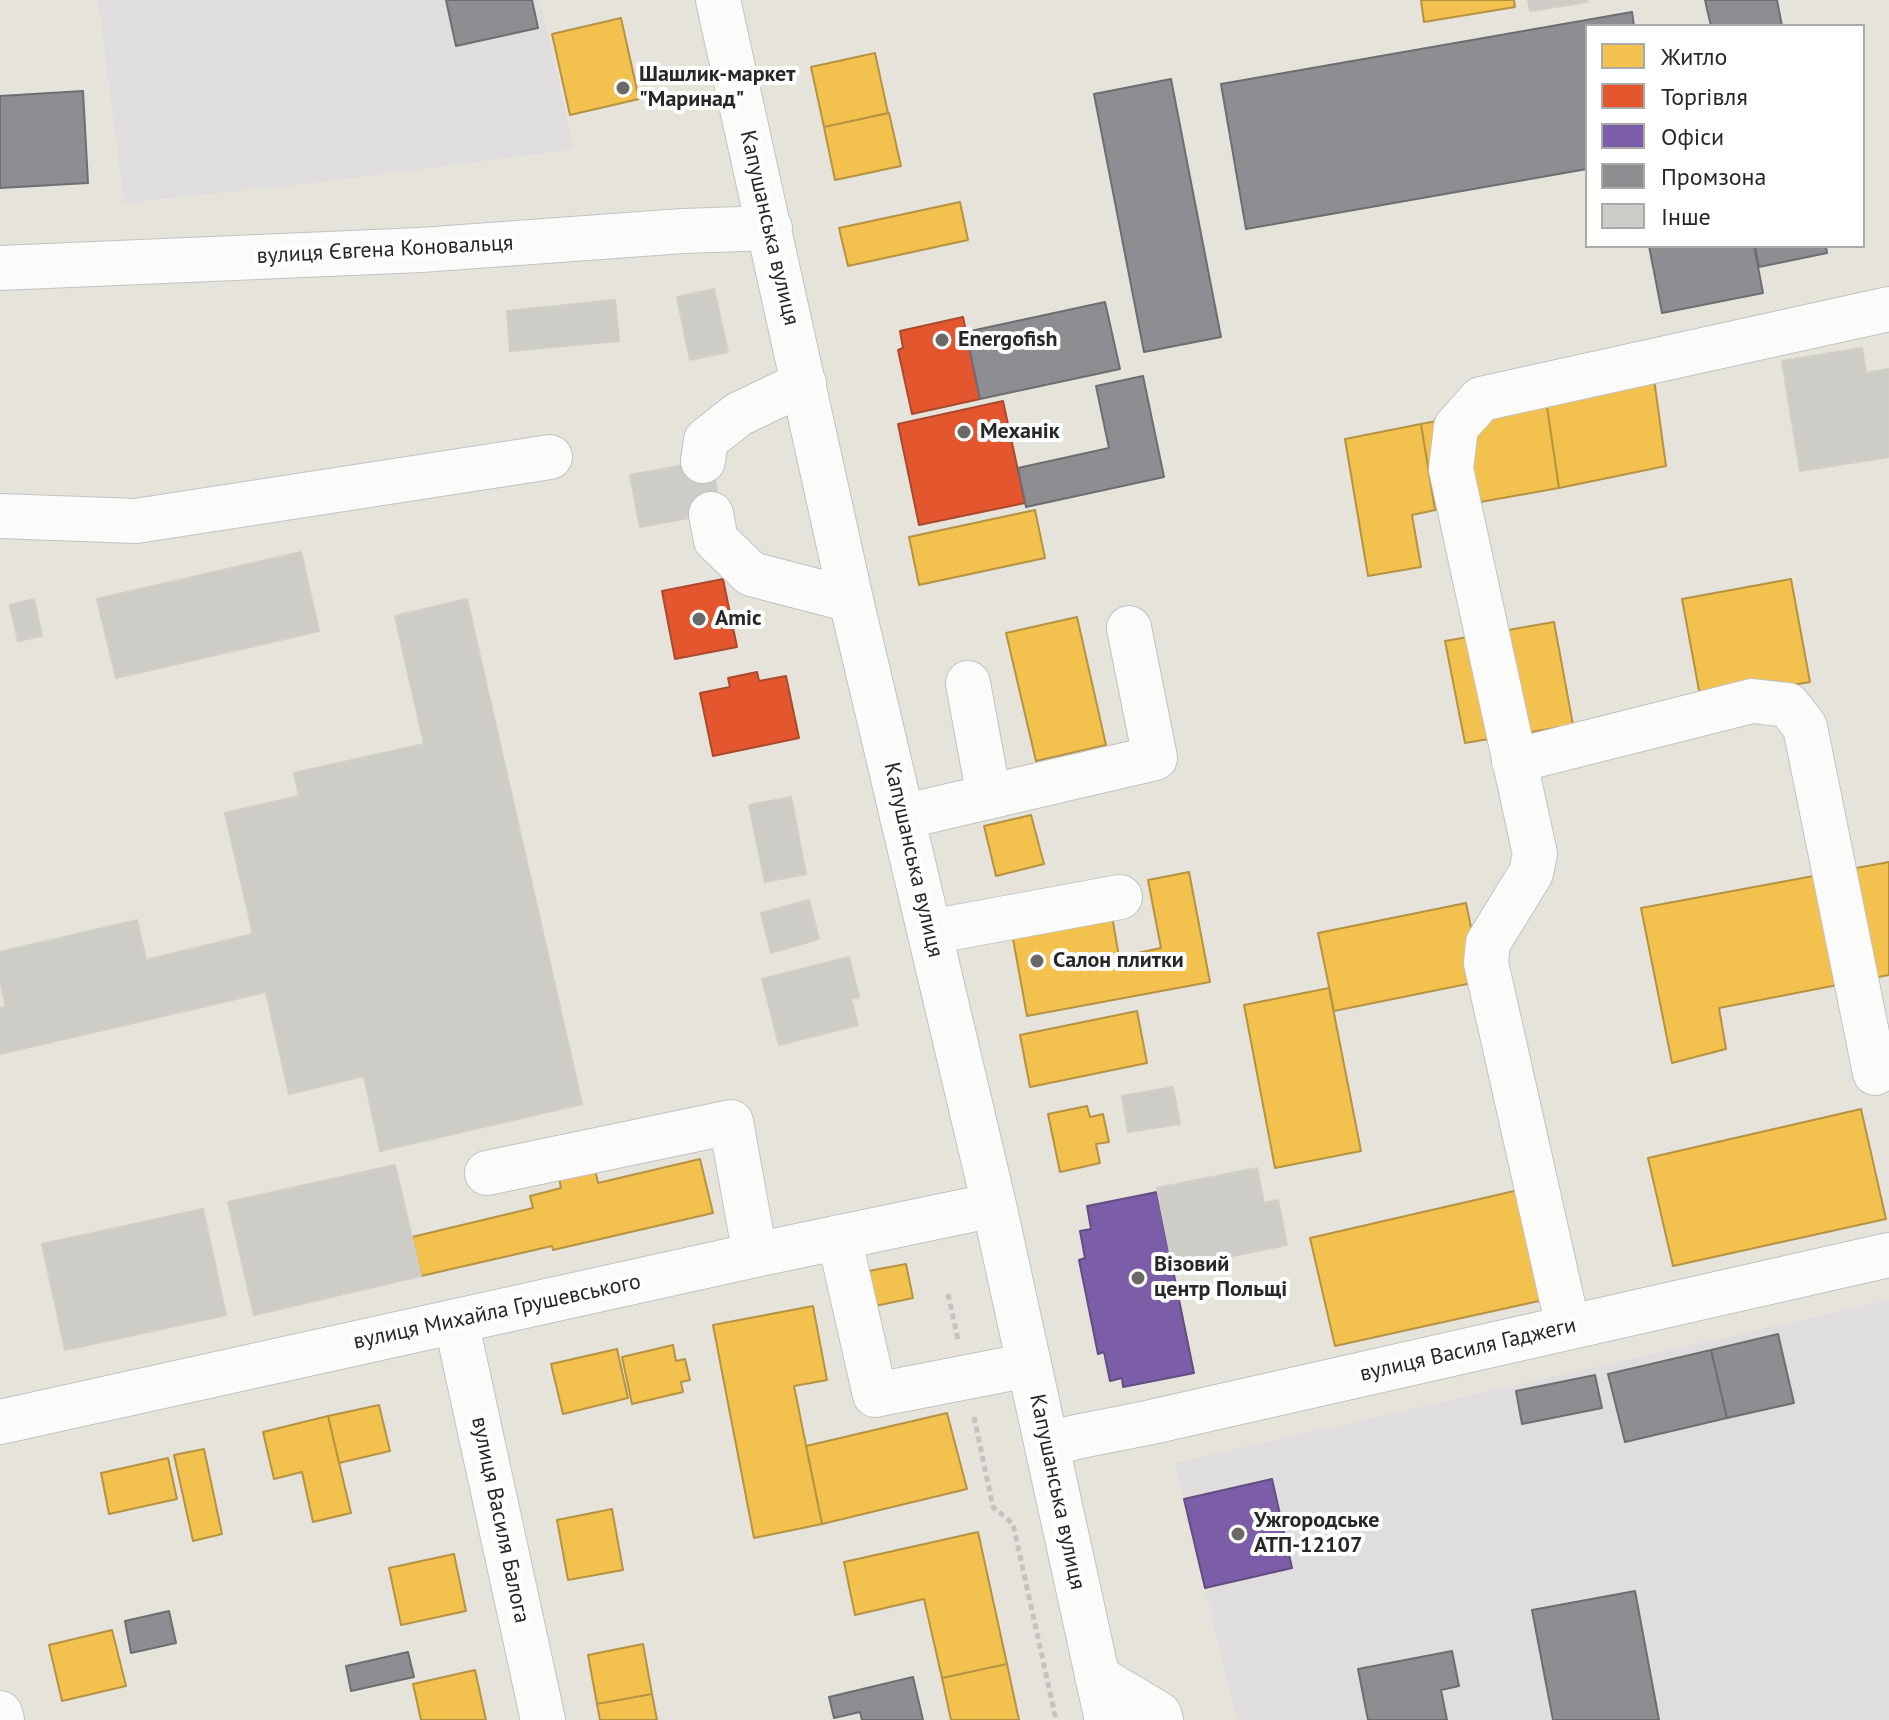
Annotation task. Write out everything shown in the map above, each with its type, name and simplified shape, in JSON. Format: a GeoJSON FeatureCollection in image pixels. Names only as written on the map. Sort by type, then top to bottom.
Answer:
{"type":"FeatureCollection","features":[{"type":"Feature","properties":{"kind":"street","name":"Капушанська вулиця"},"geometry":{"type":"LineString","coordinates":[[718,0],[851,600],[994,1205],[1107,1720]]}},
{"type":"Feature","properties":{"kind":"street","name":"вулиця Євгена Коновальця"},"geometry":{"type":"LineString","coordinates":[[0,268],[421,250],[683,231],[770,228]]}},
{"type":"Feature","properties":{"kind":"street"},"geometry":{"type":"LineString","coordinates":[[1568,1327],[1486,963],[1488,943],[1531,873],[1535,854],[1451,469],[1456,427],[1481,399],[1889,309]]}},
{"type":"Feature","properties":{"kind":"street"},"geometry":{"type":"LineString","coordinates":[[703,461],[706,440],[739,414],[804,383]]}},
{"type":"Feature","properties":{"kind":"street"},"geometry":{"type":"LineString","coordinates":[[0,516],[136,521],[550,457]]}},
{"type":"Feature","properties":{"kind":"street"},"geometry":{"type":"LineString","coordinates":[[711,514],[716,540],[751,574],[851,600]]}},
{"type":"Feature","properties":{"kind":"street"},"geometry":{"type":"LineString","coordinates":[[902,817],[1155,758],[1129,628]]}},
{"type":"Feature","properties":{"kind":"street"},"geometry":{"type":"LineString","coordinates":[[968,683],[989,797]]}},
{"type":"Feature","properties":{"kind":"street"},"geometry":{"type":"LineString","coordinates":[[1514,761],[1752,701],[1788,705],[1805,727],[1875,1073]]}},
{"type":"Feature","properties":{"kind":"street"},"geometry":{"type":"LineString","coordinates":[[930,932],[1120,897]]}},
{"type":"Feature","properties":{"kind":"street"},"geometry":{"type":"LineString","coordinates":[[487,1173],[731,1122],[755,1255]]}},
{"type":"Feature","properties":{"kind":"street","name":"вулиця Михайла Грушевського"},"geometry":{"type":"LineString","coordinates":[[0,1422],[994,1205]]}},
{"type":"Feature","properties":{"kind":"street"},"geometry":{"type":"LineString","coordinates":[[839,1237],[875,1395],[1029,1365]]}},
{"type":"Feature","properties":{"kind":"street","name":"вулиця Василя Гаджеги"},"geometry":{"type":"LineString","coordinates":[[1047,1445],[1889,1255]]}},
{"type":"Feature","properties":{"kind":"street","name":"вулиця Василя Балога"},"geometry":{"type":"LineString","coordinates":[[456,1321],[543,1720]]}},
{"type":"Feature","properties":{"kind":"street"},"geometry":{"type":"LineString","coordinates":[[1097,1677],[1159,1714],[1161,1720]]}},
{"type":"Feature","properties":{"kind":"path"},"geometry":{"type":"LineString","coordinates":[[948,1294],[993,1507],[1013,1524],[1056,1720]]}},
{"type":"Feature","properties":{"kind":"shaded area"},"geometry":{"type":"Polygon","coordinates":[[[98,0],[540,0],[574,149],[322,182],[124,203],[98,0]]]}},
{"type":"Feature","properties":{"kind":"shaded area"},"geometry":{"type":"Polygon","coordinates":[[[1889,1300],[1889,1720],[1237,1720],[1175,1463],[1889,1300]]]}},
{"type":"Feature","properties":{"kind":"building: Житло"},"geometry":{"type":"Polygon","coordinates":[[[1421,0],[1514,0],[1515,7],[1424,22],[1421,0]]]}},
{"type":"Feature","properties":{"kind":"building: Житло"},"geometry":{"type":"Polygon","coordinates":[[[621,18],[639,99],[570,115],[552,34],[621,18]]]}},
{"type":"Feature","properties":{"kind":"building: Житло"},"geometry":{"type":"Polygon","coordinates":[[[875,53],[888,113],[824,127],[811,67],[875,53]]]}},
{"type":"Feature","properties":{"kind":"building: Житло"},"geometry":{"type":"Polygon","coordinates":[[[889,113],[901,166],[835,180],[824,127],[889,113]]]}},
{"type":"Feature","properties":{"kind":"building: Житло"},"geometry":{"type":"Polygon","coordinates":[[[960,202],[968,240],[848,266],[839,228],[960,202]]]}},
{"type":"Feature","properties":{"kind":"building: Житло"},"geometry":{"type":"Polygon","coordinates":[[[1654,379],[1666,466],[1559,488],[1546,400],[1654,379]]]}},
{"type":"Feature","properties":{"kind":"building: Житло"},"geometry":{"type":"Polygon","coordinates":[[[1546,400],[1559,488],[1435,510],[1421,424],[1546,400]]]}},
{"type":"Feature","properties":{"kind":"building: Житло"},"geometry":{"type":"Polygon","coordinates":[[[1421,424],[1435,510],[1412,515],[1421,567],[1368,576],[1345,439],[1421,424]]]}},
{"type":"Feature","properties":{"kind":"building: Житло"},"geometry":{"type":"Polygon","coordinates":[[[1035,510],[1045,558],[919,585],[909,537],[1035,510]]]}},
{"type":"Feature","properties":{"kind":"building: Житло"},"geometry":{"type":"Polygon","coordinates":[[[1791,579],[1810,682],[1701,701],[1682,599],[1791,579]]]}},
{"type":"Feature","properties":{"kind":"building: Житло"},"geometry":{"type":"Polygon","coordinates":[[[1077,617],[1106,745],[1036,761],[1006,633],[1077,617]]]}},
{"type":"Feature","properties":{"kind":"building: Житло"},"geometry":{"type":"Polygon","coordinates":[[[1554,622],[1573,725],[1465,743],[1445,641],[1554,622]]]}},
{"type":"Feature","properties":{"kind":"building: Житло"},"geometry":{"type":"Polygon","coordinates":[[[1031,815],[1044,864],[996,876],[984,826],[1031,815]]]}},
{"type":"Feature","properties":{"kind":"building: Житло"},"geometry":{"type":"Polygon","coordinates":[[[1889,862],[1889,975],[1719,1008],[1726,1049],[1672,1063],[1641,908],[1889,862]]]}},
{"type":"Feature","properties":{"kind":"building: Житло"},"geometry":{"type":"Polygon","coordinates":[[[1189,872],[1210,982],[1027,1016],[1011,928],[1111,910],[1119,957],[1161,948],[1148,880],[1189,872]]]}},
{"type":"Feature","properties":{"kind":"building: Житло"},"geometry":{"type":"Polygon","coordinates":[[[1466,903],[1482,981],[1334,1011],[1318,933],[1466,903]]]}},
{"type":"Feature","properties":{"kind":"building: Житло"},"geometry":{"type":"Polygon","coordinates":[[[1329,988],[1361,1151],[1275,1168],[1244,1005],[1329,988]]]}},
{"type":"Feature","properties":{"kind":"building: Житло"},"geometry":{"type":"Polygon","coordinates":[[[1137,1011],[1147,1063],[1030,1087],[1020,1035],[1137,1011]]]}},
{"type":"Feature","properties":{"kind":"building: Житло"},"geometry":{"type":"Polygon","coordinates":[[[1087,1106],[1090,1117],[1103,1114],[1109,1142],[1096,1144],[1100,1163],[1060,1172],[1048,1114],[1087,1106]]]}},
{"type":"Feature","properties":{"kind":"building: Житло"},"geometry":{"type":"Polygon","coordinates":[[[1861,1109],[1886,1219],[1673,1266],[1648,1158],[1861,1109]]]}},
{"type":"Feature","properties":{"kind":"building: Житло"},"geometry":{"type":"Polygon","coordinates":[[[700,1159],[713,1213],[553,1250],[552,1246],[421,1276],[412,1237],[533,1208],[530,1196],[561,1188],[558,1173],[594,1165],[598,1183],[700,1159]]]}},
{"type":"Feature","properties":{"kind":"building: Житло"},"geometry":{"type":"Polygon","coordinates":[[[1523,1189],[1548,1299],[1335,1346],[1310,1238],[1523,1189]]]}},
{"type":"Feature","properties":{"kind":"building: Житло"},"geometry":{"type":"Polygon","coordinates":[[[906,1264],[913,1298],[870,1307],[863,1272],[906,1264]]]}},
{"type":"Feature","properties":{"kind":"building: Житло"},"geometry":{"type":"Polygon","coordinates":[[[813,1306],[827,1380],[794,1386],[822,1524],[754,1538],[713,1325],[813,1306]]]}},
{"type":"Feature","properties":{"kind":"building: Житло"},"geometry":{"type":"Polygon","coordinates":[[[673,1345],[676,1361],[685,1359],[690,1380],[681,1382],[683,1392],[632,1404],[622,1357],[673,1345]]]}},
{"type":"Feature","properties":{"kind":"building: Житло"},"geometry":{"type":"Polygon","coordinates":[[[617,1349],[628,1398],[563,1414],[551,1364],[617,1349]]]}},
{"type":"Feature","properties":{"kind":"building: Житло"},"geometry":{"type":"Polygon","coordinates":[[[379,1405],[390,1451],[339,1463],[328,1416],[379,1405]]]}},
{"type":"Feature","properties":{"kind":"building: Житло"},"geometry":{"type":"Polygon","coordinates":[[[947,1413],[967,1489],[822,1524],[806,1446],[947,1413]]]}},
{"type":"Feature","properties":{"kind":"building: Житло"},"geometry":{"type":"Polygon","coordinates":[[[328,1416],[351,1513],[313,1522],[302,1472],[274,1479],[263,1432],[328,1416]]]}},
{"type":"Feature","properties":{"kind":"building: Житло"},"geometry":{"type":"Polygon","coordinates":[[[204,1449],[222,1534],[193,1541],[174,1455],[204,1449]]]}},
{"type":"Feature","properties":{"kind":"building: Житло"},"geometry":{"type":"Polygon","coordinates":[[[168,1458],[177,1499],[109,1514],[101,1473],[168,1458]]]}},
{"type":"Feature","properties":{"kind":"building: Житло"},"geometry":{"type":"Polygon","coordinates":[[[612,1509],[623,1570],[568,1580],[557,1520],[612,1509]]]}},
{"type":"Feature","properties":{"kind":"building: Житло"},"geometry":{"type":"Polygon","coordinates":[[[978,1532],[1007,1664],[942,1678],[924,1599],[855,1615],[844,1562],[978,1532]]]}},
{"type":"Feature","properties":{"kind":"building: Житло"},"geometry":{"type":"Polygon","coordinates":[[[454,1554],[466,1611],[401,1625],[389,1568],[454,1554]]]}},
{"type":"Feature","properties":{"kind":"building: Житло"},"geometry":{"type":"Polygon","coordinates":[[[112,1630],[126,1686],[62,1701],[49,1645],[112,1630]]]}},
{"type":"Feature","properties":{"kind":"building: Житло"},"geometry":{"type":"Polygon","coordinates":[[[643,1644],[652,1694],[597,1704],[588,1655],[643,1644]]]}},
{"type":"Feature","properties":{"kind":"building: Житло"},"geometry":{"type":"Polygon","coordinates":[[[1007,1664],[1019,1720],[951,1720],[942,1678],[1007,1664]]]}},
{"type":"Feature","properties":{"kind":"building: Житло"},"geometry":{"type":"Polygon","coordinates":[[[475,1670],[486,1720],[421,1720],[413,1684],[475,1670]]]}},
{"type":"Feature","properties":{"kind":"building: Житло"},"geometry":{"type":"Polygon","coordinates":[[[652,1694],[657,1720],[600,1720],[597,1704],[652,1694]]]}},
{"type":"Feature","properties":{"kind":"building: Торгівля"},"geometry":{"type":"Polygon","coordinates":[[[963,317],[980,399],[912,414],[898,350],[903,348],[900,331],[963,317]]]}},
{"type":"Feature","properties":{"kind":"building: Торгівля"},"geometry":{"type":"Polygon","coordinates":[[[1003,401],[1025,503],[919,525],[898,424],[1003,401]]]}},
{"type":"Feature","properties":{"kind":"building: Торгівля","name":"Amic"},"geometry":{"type":"Polygon","coordinates":[[[723,579],[737,647],[675,659],[662,591],[723,579]]]}},
{"type":"Feature","properties":{"kind":"building: Торгівля"},"geometry":{"type":"Polygon","coordinates":[[[757,672],[759,681],[786,676],[799,738],[713,756],[700,693],[730,687],[728,678],[757,672]]]}},
{"type":"Feature","properties":{"kind":"building: Офіси"},"geometry":{"type":"Polygon","coordinates":[[[1157,1192],[1194,1373],[1123,1387],[1122,1378],[1110,1381],[1104,1352],[1098,1354],[1079,1260],[1085,1258],[1080,1231],[1091,1229],[1087,1206],[1157,1192]]]}},
{"type":"Feature","properties":{"kind":"building: Офіси","name":"Ужгородське АТП-12107"},"geometry":{"type":"Polygon","coordinates":[[[1272,1479],[1292,1568],[1205,1588],[1184,1499],[1272,1479]]]}},
{"type":"Feature","properties":{"kind":"building: Промзона"},"geometry":{"type":"Polygon","coordinates":[[[446,0],[532,0],[538,28],[456,46],[446,0]]]}},
{"type":"Feature","properties":{"kind":"building: Промзона"},"geometry":{"type":"Polygon","coordinates":[[[1705,0],[1777,0],[1782,24],[1711,24],[1705,0]]]}},
{"type":"Feature","properties":{"kind":"building: Промзона"},"geometry":{"type":"Polygon","coordinates":[[[1632,12],[1634,24],[1585,24],[1585,169],[1246,229],[1221,84],[1632,12]]]}},
{"type":"Feature","properties":{"kind":"building: Промзона"},"geometry":{"type":"Polygon","coordinates":[[[1171,79],[1221,337],[1144,352],[1094,94],[1171,79]]]}},
{"type":"Feature","properties":{"kind":"building: Промзона"},"geometry":{"type":"Polygon","coordinates":[[[83,91],[88,183],[0,188],[0,96],[83,91]]]}},
{"type":"Feature","properties":{"kind":"building: Промзона"},"geometry":{"type":"Polygon","coordinates":[[[1649,248],[1754,248],[1763,293],[1662,313],[1649,248]]]}},
{"type":"Feature","properties":{"kind":"building: Промзона"},"geometry":{"type":"Polygon","coordinates":[[[1755,248],[1826,248],[1827,253],[1759,267],[1755,248]]]}},
{"type":"Feature","properties":{"kind":"building: Промзона"},"geometry":{"type":"Polygon","coordinates":[[[1105,302],[1120,369],[980,399],[966,332],[1105,302]]]}},
{"type":"Feature","properties":{"kind":"building: Промзона"},"geometry":{"type":"Polygon","coordinates":[[[1143,376],[1164,477],[1026,507],[1018,468],[1109,448],[1096,386],[1143,376]]]}},
{"type":"Feature","properties":{"kind":"building: Промзона"},"geometry":{"type":"Polygon","coordinates":[[[1778,1334],[1794,1403],[1727,1418],[1711,1350],[1778,1334]]]}},
{"type":"Feature","properties":{"kind":"building: Промзона"},"geometry":{"type":"Polygon","coordinates":[[[1711,1350],[1727,1418],[1625,1442],[1608,1374],[1711,1350]]]}},
{"type":"Feature","properties":{"kind":"building: Промзона"},"geometry":{"type":"Polygon","coordinates":[[[1595,1375],[1602,1408],[1522,1424],[1516,1391],[1595,1375]]]}},
{"type":"Feature","properties":{"kind":"building: Промзона"},"geometry":{"type":"Polygon","coordinates":[[[1635,1591],[1659,1720],[1553,1720],[1532,1610],[1635,1591]]]}},
{"type":"Feature","properties":{"kind":"building: Промзона"},"geometry":{"type":"Polygon","coordinates":[[[169,1611],[176,1643],[131,1653],[125,1621],[169,1611]]]}},
{"type":"Feature","properties":{"kind":"building: Промзона"},"geometry":{"type":"Polygon","coordinates":[[[1452,1651],[1459,1686],[1441,1690],[1447,1720],[1368,1720],[1358,1669],[1452,1651]]]}},
{"type":"Feature","properties":{"kind":"building: Промзона"},"geometry":{"type":"Polygon","coordinates":[[[408,1652],[414,1677],[351,1691],[346,1666],[408,1652]]]}},
{"type":"Feature","properties":{"kind":"building: Промзона"},"geometry":{"type":"Polygon","coordinates":[[[913,1677],[923,1720],[862,1720],[860,1712],[834,1718],[829,1697],[913,1677]]]}},
{"type":"Feature","properties":{"kind":"building: Інше"},"geometry":{"type":"Polygon","coordinates":[[[1528,0],[1586,0],[1587,2],[1530,11],[1528,0]]]}},
{"type":"Feature","properties":{"kind":"building: Інше"},"geometry":{"type":"Polygon","coordinates":[[[714,289],[728,352],[690,360],[677,297],[714,289]]]}},
{"type":"Feature","properties":{"kind":"building: Інше"},"geometry":{"type":"Polygon","coordinates":[[[615,300],[619,341],[510,351],[507,311],[615,300]]]}},
{"type":"Feature","properties":{"kind":"building: Інше"},"geometry":{"type":"Polygon","coordinates":[[[1862,348],[1866,373],[1889,369],[1889,457],[1800,471],[1782,361],[1862,348]]]}},
{"type":"Feature","properties":{"kind":"building: Інше"},"geometry":{"type":"Polygon","coordinates":[[[711,460],[721,512],[640,527],[630,475],[711,460]]]}},
{"type":"Feature","properties":{"kind":"building: Інше"},"geometry":{"type":"Polygon","coordinates":[[[301,552],[319,631],[116,678],[97,599],[301,552]]]}},
{"type":"Feature","properties":{"kind":"building: Інше"},"geometry":{"type":"Polygon","coordinates":[[[34,599],[42,636],[18,641],[10,605],[34,599]]]}},
{"type":"Feature","properties":{"kind":"building: Інше"},"geometry":{"type":"Polygon","coordinates":[[[467,599],[582,1104],[380,1151],[364,1076],[289,1094],[266,992],[0,1054],[0,1008],[6,1007],[0,980],[0,952],[137,920],[146,960],[253,934],[225,813],[299,796],[294,773],[424,744],[395,616],[467,599]]]}},
{"type":"Feature","properties":{"kind":"building: Інше"},"geometry":{"type":"Polygon","coordinates":[[[791,797],[806,874],[765,882],[749,805],[791,797]]]}},
{"type":"Feature","properties":{"kind":"building: Інше"},"geometry":{"type":"Polygon","coordinates":[[[809,900],[819,939],[771,953],[761,913],[809,900]]]}},
{"type":"Feature","properties":{"kind":"building: Інше"},"geometry":{"type":"Polygon","coordinates":[[[849,957],[859,997],[851,999],[858,1025],[779,1045],[762,979],[849,957]]]}},
{"type":"Feature","properties":{"kind":"building: Інше"},"geometry":{"type":"Polygon","coordinates":[[[1173,1087],[1180,1124],[1128,1132],[1122,1096],[1173,1087]]]}},
{"type":"Feature","properties":{"kind":"building: Інше"},"geometry":{"type":"Polygon","coordinates":[[[395,1165],[421,1276],[254,1315],[228,1202],[395,1165]]]}},
{"type":"Feature","properties":{"kind":"building: Інше"},"geometry":{"type":"Polygon","coordinates":[[[1257,1168],[1264,1203],[1278,1200],[1287,1245],[1173,1268],[1157,1188],[1257,1168]]]}},
{"type":"Feature","properties":{"kind":"building: Інше"},"geometry":{"type":"Polygon","coordinates":[[[203,1209],[226,1315],[65,1350],[42,1244],[203,1209]]]}},
{"type":"Feature","properties":{"kind":"place","name":"Шашлик-маркет \"Маринад\""},"geometry":{"type":"Point","coordinates":[623,88]}},
{"type":"Feature","properties":{"kind":"place","name":"Energofish"},"geometry":{"type":"Point","coordinates":[942,340]}},
{"type":"Feature","properties":{"kind":"place","name":"Механік"},"geometry":{"type":"Point","coordinates":[964,432]}},
{"type":"Feature","properties":{"kind":"place","name":"Amic"},"geometry":{"type":"Point","coordinates":[699,619]}},
{"type":"Feature","properties":{"kind":"place","name":"Салон плитки"},"geometry":{"type":"Point","coordinates":[1037,961]}},
{"type":"Feature","properties":{"kind":"place","name":"Візовий центр Польщі"},"geometry":{"type":"Point","coordinates":[1138,1278]}},
{"type":"Feature","properties":{"kind":"place","name":"Ужгородське АТП-12107"},"geometry":{"type":"Point","coordinates":[1238,1534]}}]}
